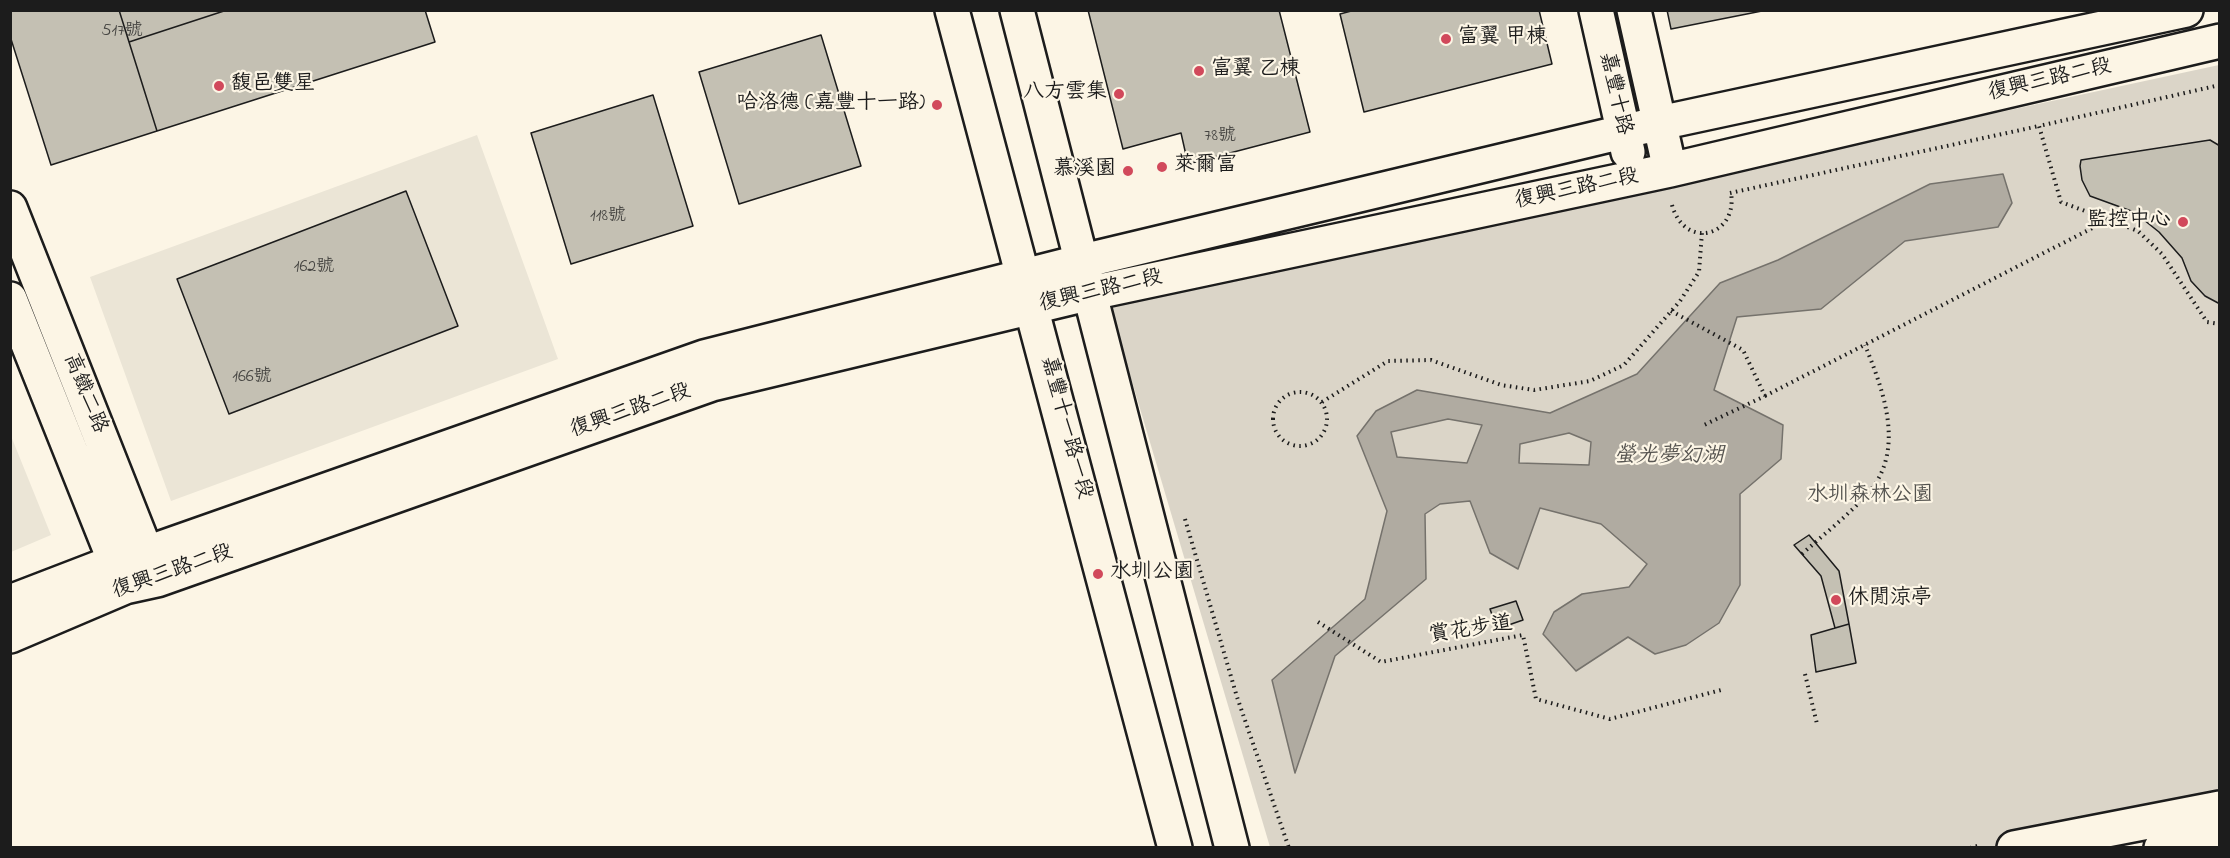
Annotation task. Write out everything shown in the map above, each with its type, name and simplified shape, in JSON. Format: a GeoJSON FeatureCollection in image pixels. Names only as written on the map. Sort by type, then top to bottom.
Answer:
{"type":"FeatureCollection","features":[{"type":"Feature","properties":{"kind":"street","name":"嘉豐十一路一段"},"geometry":{"type":"LineString","coordinates":[[952,10],[1027,293],[1040,333],[1175,848]]}},
{"type":"Feature","properties":{"kind":"street"},"geometry":{"type":"LineString","coordinates":[[1017,10],[1091,293],[1095,324],[1232,848]]}},
{"type":"Feature","properties":{"kind":"street","name":"嘉豐十路"},"geometry":{"type":"LineString","coordinates":[[1596,10],[1633,178]]}},
{"type":"Feature","properties":{"kind":"street","name":"嘉豐十路"},"geometry":{"type":"LineString","coordinates":[[1634,10],[1670,170]]}},
{"type":"Feature","properties":{"kind":"street","name":"復興三路二段"},"geometry":{"type":"LineString","coordinates":[[1027,293],[1083,261],[1660,123],[2186,10]]}},
{"type":"Feature","properties":{"kind":"street","name":"復興三路二段"},"geometry":{"type":"LineString","coordinates":[[10,602],[152,566],[704,357],[1027,293],[1091,293],[1670,170],[2220,41]]}},
{"type":"Feature","properties":{"kind":"street","name":"高鐵二路"},"geometry":{"type":"LineString","coordinates":[[10,208],[152,566]]}},
{"type":"Feature","properties":{"kind":"street","name":"高鐵二路"},"geometry":{"type":"LineString","coordinates":[[10,300],[120,575]]}},
{"type":"Feature","properties":{"kind":"street","name":"復興三路二段"},"geometry":{"type":"LineString","coordinates":[[10,636],[120,575]]}},
{"type":"Feature","properties":{"kind":"street"},"geometry":{"type":"LineString","coordinates":[[2014,848],[2220,808]]}},
{"type":"Feature","properties":{"kind":"street"},"geometry":{"type":"LineString","coordinates":[[2161,848],[2220,835]]}},
{"type":"Feature","properties":{"kind":"path"},"geometry":{"type":"LineString","coordinates":[[1721,195],[2220,85]]}},
{"type":"Feature","properties":{"kind":"path"},"geometry":{"type":"LineString","coordinates":[[2039,126],[2061,202],[2138,231],[2162,254],[2207,322],[2220,324]]}},
{"type":"Feature","properties":{"kind":"path"},"geometry":{"type":"LineString","coordinates":[[1672,205],[1684,228],[1692,232],[1702,232],[1718,228],[1725,222],[1731,213],[1731,193]]}},
{"type":"Feature","properties":{"kind":"path"},"geometry":{"type":"LineString","coordinates":[[1660,207],[1682,203]]}},
{"type":"Feature","properties":{"kind":"path"},"geometry":{"type":"LineString","coordinates":[[1704,425],[2109,220]]}},
{"type":"Feature","properties":{"kind":"path"},"geometry":{"type":"LineString","coordinates":[[1322,402],[1388,361],[1398,360],[1431,360],[1501,386],[1534,390],[1590,381],[1624,365],[1671,311],[1699,273],[1702,232]]}},
{"type":"Feature","properties":{"kind":"path"},"geometry":{"type":"LineString","coordinates":[[1671,311],[1743,350],[1765,396]]}},
{"type":"Feature","properties":{"kind":"path"},"geometry":{"type":"LineString","coordinates":[[1802,555],[1870,491],[1887,458],[1888,419],[1883,390],[1865,345]]}},
{"type":"Feature","properties":{"kind":"path"},"geometry":{"type":"LineString","coordinates":[[1307,392],[1322,402],[1328,419],[1321,436],[1315,442],[1297,446],[1281,439],[1273,423],[1275,406],[1289,393],[1307,392]]}},
{"type":"Feature","properties":{"kind":"path"},"geometry":{"type":"LineString","coordinates":[[1185,518],[1237,697],[1288,848]]}},
{"type":"Feature","properties":{"kind":"path","name":"賞花步道"},"geometry":{"type":"LineString","coordinates":[[1318,622],[1381,662],[1523,635],[1536,699],[1610,719],[1725,689]]}},
{"type":"Feature","properties":{"kind":"path"},"geometry":{"type":"LineString","coordinates":[[1805,674],[1817,724]]}},
{"type":"Feature","properties":{"kind":"shaded area"},"geometry":{"type":"Polygon","coordinates":[[[477,135],[558,359],[171,501],[90,277],[477,135]]]}},
{"type":"Feature","properties":{"kind":"shaded area"},"geometry":{"type":"Polygon","coordinates":[[[11,436],[51,535],[10,552],[11,436]]]}},
{"type":"Feature","properties":{"kind":"green space","name":"水圳森林公園"},"geometry":{"type":"Polygon","coordinates":[[[2219,65],[2219,814],[2055,848],[1270,847],[1109,304],[2219,65]]]}},
{"type":"Feature","properties":{"kind":"water","name":"螢光夢幻湖"},"geometry":{"type":"Polygon","coordinates":[[[2003,174],[2012,203],[1998,227],[1905,241],[1821,309],[1737,317],[1714,390],[1783,425],[1781,459],[1740,494],[1740,585],[1719,623],[1686,645],[1655,654],[1628,637],[1576,671],[1543,634],[1554,612],[1582,594],[1629,587],[1647,564],[1601,524],[1540,508],[1518,569],[1490,553],[1470,501],[1440,504],[1425,514],[1426,579],[1335,656],[1295,773],[1272,680],[1365,599],[1387,511],[1357,436],[1376,411],[1417,390],[1550,413],[1637,374],[1720,283],[1778,260],[1930,184],[2003,174]],[[1448,419],[1391,432],[1397,457],[1467,463],[1482,425],[1448,419]],[[1569,433],[1520,444],[1519,463],[1589,465],[1591,442],[1569,433]]]}},
{"type":"Feature","properties":{"kind":"building"},"geometry":{"type":"Polygon","coordinates":[[[10,10],[119,10],[157,131],[51,165],[10,36],[10,10]]]}},
{"type":"Feature","properties":{"kind":"building","name":"馥邑雙星"},"geometry":{"type":"Polygon","coordinates":[[[119,10],[227,10],[129,42],[119,10]]]}},
{"type":"Feature","properties":{"kind":"building","name":"馥邑雙星"},"geometry":{"type":"Polygon","coordinates":[[[227,10],[425,10],[435,42],[157,131],[129,42],[227,10]]]}},
{"type":"Feature","properties":{"kind":"building","name":"富翼 乙棟"},"geometry":{"type":"Polygon","coordinates":[[[1088,10],[1279,10],[1310,132],[1188,164],[1181,133],[1123,149],[1088,10]]]}},
{"type":"Feature","properties":{"kind":"building","name":"富翼 甲棟"},"geometry":{"type":"Polygon","coordinates":[[[1355,10],[1539,10],[1552,64],[1364,112],[1340,14],[1355,10]]]}},
{"type":"Feature","properties":{"kind":"building"},"geometry":{"type":"Polygon","coordinates":[[[1667,10],[1767,10],[1671,29],[1667,10]]]}},
{"type":"Feature","properties":{"kind":"building"},"geometry":{"type":"Polygon","coordinates":[[[821,35],[861,166],[739,204],[699,72],[821,35]]]}},
{"type":"Feature","properties":{"kind":"building"},"geometry":{"type":"Polygon","coordinates":[[[653,95],[693,226],[571,264],[531,133],[653,95]]]}},
{"type":"Feature","properties":{"kind":"building","name":"監控中心"},"geometry":{"type":"Polygon","coordinates":[[[2210,140],[2220,146],[2220,304],[2205,296],[2191,281],[2182,258],[2159,232],[2134,212],[2090,196],[2082,180],[2080,166],[2081,160],[2210,140]]]}},
{"type":"Feature","properties":{"kind":"building"},"geometry":{"type":"Polygon","coordinates":[[[406,191],[458,326],[229,414],[177,279],[406,191]]]}},
{"type":"Feature","properties":{"kind":"building","name":"休閒涼亭"},"geometry":{"type":"Polygon","coordinates":[[[1809,535],[1839,571],[1849,624],[1835,628],[1821,576],[1794,545],[1809,535]]]}},
{"type":"Feature","properties":{"kind":"building"},"geometry":{"type":"Polygon","coordinates":[[[1516,601],[1523,620],[1497,629],[1490,609],[1516,601]]]}},
{"type":"Feature","properties":{"kind":"building"},"geometry":{"type":"Polygon","coordinates":[[[1849,624],[1856,663],[1816,672],[1811,635],[1849,624]]]}},
{"type":"Feature","properties":{"kind":"place","name":"富翼 甲棟"},"geometry":{"type":"Point","coordinates":[1446,39]}},
{"type":"Feature","properties":{"kind":"place","name":"富翼 乙棟"},"geometry":{"type":"Point","coordinates":[1199,71]}},
{"type":"Feature","properties":{"kind":"place","name":"馥邑雙星"},"geometry":{"type":"Point","coordinates":[219,86]}},
{"type":"Feature","properties":{"kind":"place","name":"八方雲集"},"geometry":{"type":"Point","coordinates":[1119,94]}},
{"type":"Feature","properties":{"kind":"place","name":"哈洛德 (嘉豐十一路)"},"geometry":{"type":"Point","coordinates":[937,105]}},
{"type":"Feature","properties":{"kind":"place","name":"萊爾富"},"geometry":{"type":"Point","coordinates":[1162,167]}},
{"type":"Feature","properties":{"kind":"place","name":"慕溪園"},"geometry":{"type":"Point","coordinates":[1128,171]}},
{"type":"Feature","properties":{"kind":"place","name":"監控中心"},"geometry":{"type":"Point","coordinates":[2183,222]}},
{"type":"Feature","properties":{"kind":"place","name":"水圳公園"},"geometry":{"type":"Point","coordinates":[1098,574]}},
{"type":"Feature","properties":{"kind":"place","name":"休閒涼亭"},"geometry":{"type":"Point","coordinates":[1836,600]}}]}
